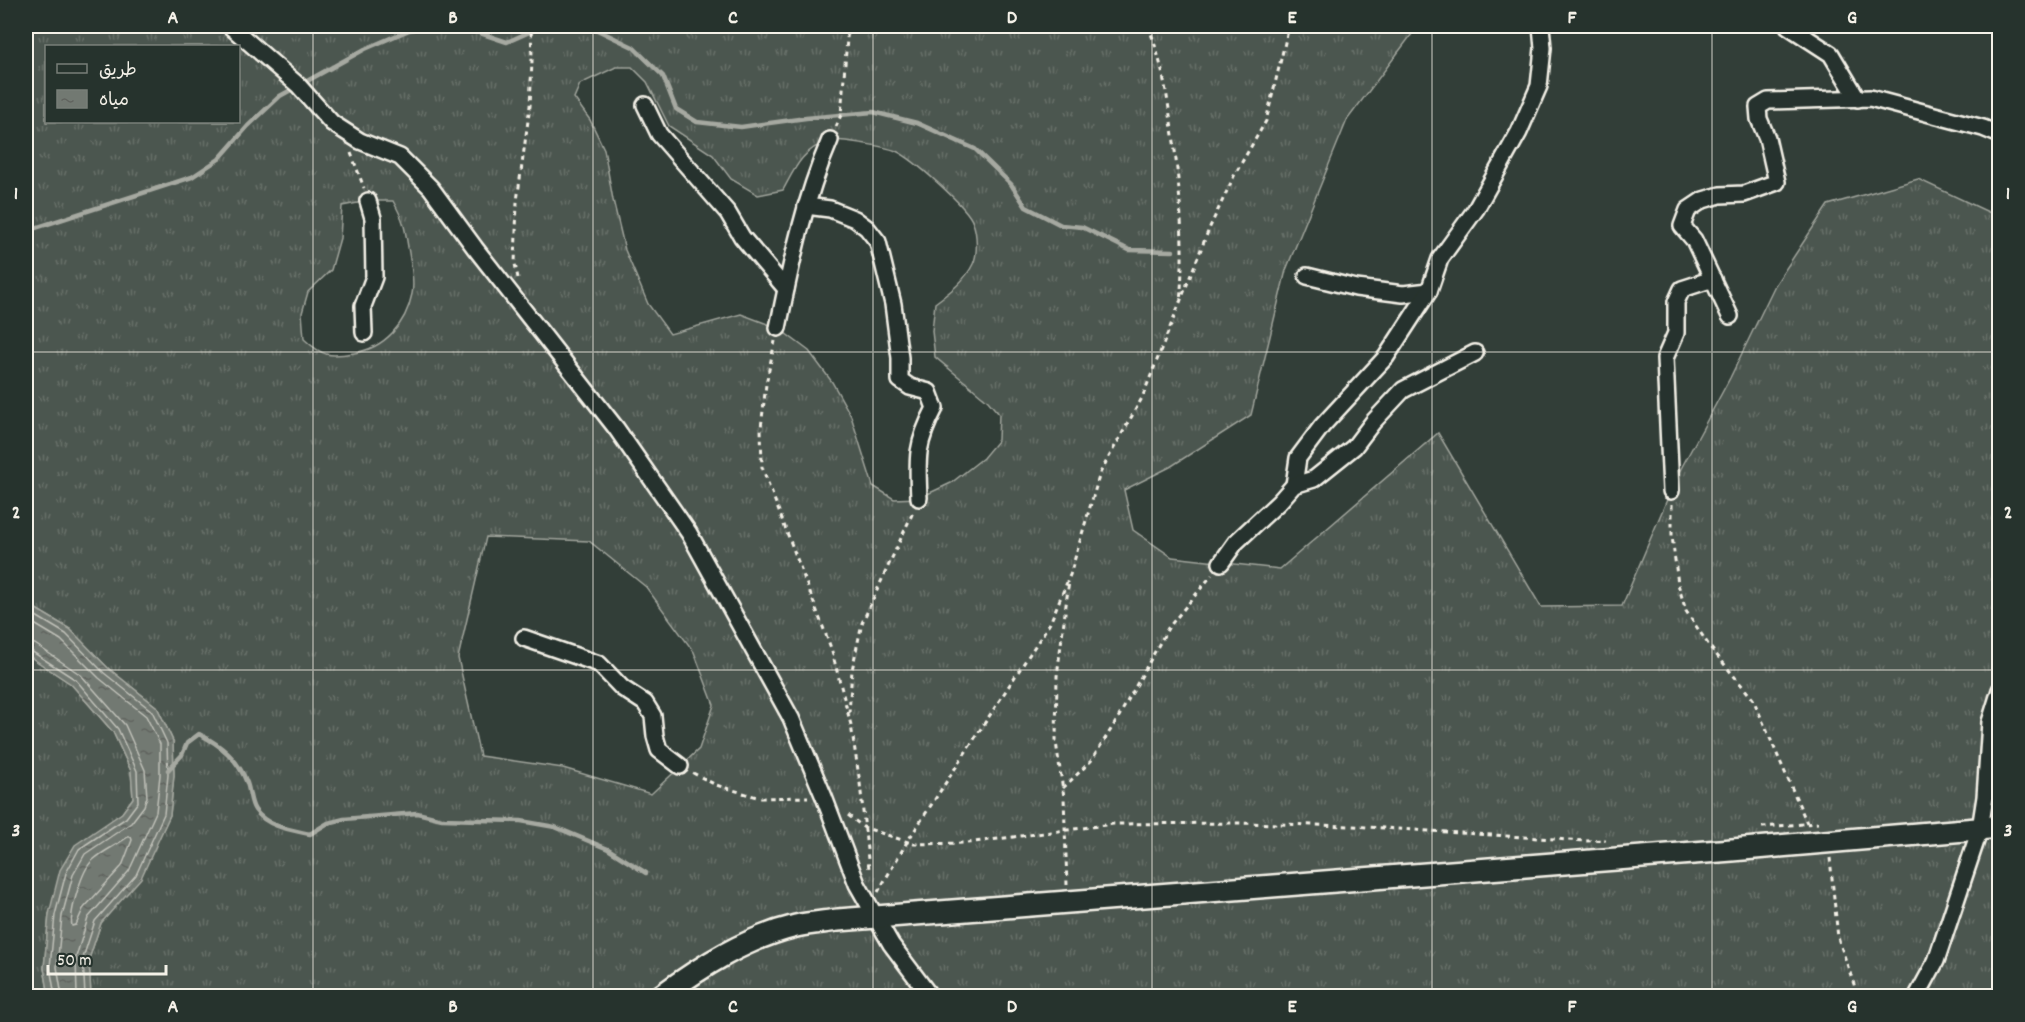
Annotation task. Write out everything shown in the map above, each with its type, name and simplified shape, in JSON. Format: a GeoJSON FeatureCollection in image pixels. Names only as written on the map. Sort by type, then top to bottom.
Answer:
{"type":"FeatureCollection","features":[{"type":"Feature","properties":{"kind":"main road"},"geometry":{"type":"LineString","coordinates":[[661,996],[695,972],[749,942],[796,926],[873,912],[1067,902],[1828,832],[1990,828]]}},
{"type":"Feature","properties":{"kind":"street"},"geometry":{"type":"LineString","coordinates":[[230,26],[298,85],[332,123],[360,141],[400,158],[431,188],[615,428],[689,532],[791,718],[857,884],[891,944],[930,996]]}},
{"type":"Feature","properties":{"kind":"street"},"geometry":{"type":"LineString","coordinates":[[1221,563],[1236,542],[1279,502],[1293,485],[1298,458],[1322,426],[1386,357],[1429,291],[1440,259],[1476,209],[1519,132],[1539,86],[1543,48],[1541,26]]}},
{"type":"Feature","properties":{"kind":"street"},"geometry":{"type":"LineString","coordinates":[[1788,26],[1830,54],[1858,99]]}},
{"type":"Feature","properties":{"kind":"street"},"geometry":{"type":"LineString","coordinates":[[1730,316],[1694,240],[1682,226],[1688,210],[1704,200],[1720,195],[1744,194],[1777,182],[1767,138],[1759,119],[1758,107],[1768,101],[1869,98],[1983,128],[2000,135]]}},
{"type":"Feature","properties":{"kind":"street"},"geometry":{"type":"LineString","coordinates":[[645,105],[659,134],[728,213],[741,237],[786,289]]}},
{"type":"Feature","properties":{"kind":"street"},"geometry":{"type":"LineString","coordinates":[[778,328],[806,206],[830,140]]}},
{"type":"Feature","properties":{"kind":"street"},"geometry":{"type":"LineString","coordinates":[[364,333],[363,306],[374,277],[373,218],[368,201]]}},
{"type":"Feature","properties":{"kind":"street"},"geometry":{"type":"LineString","coordinates":[[806,206],[830,209],[855,219],[867,228],[878,242],[893,304],[900,358],[900,380],[910,387],[929,393],[935,408],[923,431],[917,459],[919,498]]}},
{"type":"Feature","properties":{"kind":"street"},"geometry":{"type":"LineString","coordinates":[[1307,276],[1356,288],[1404,294],[1429,291]]}},
{"type":"Feature","properties":{"kind":"street"},"geometry":{"type":"LineString","coordinates":[[1671,491],[1665,358],[1676,333],[1676,302],[1682,289],[1713,279]]}},
{"type":"Feature","properties":{"kind":"street"},"geometry":{"type":"LineString","coordinates":[[1293,485],[1314,479],[1337,462],[1354,447],[1373,422],[1403,390],[1475,354]]}},
{"type":"Feature","properties":{"kind":"street"},"geometry":{"type":"LineString","coordinates":[[524,638],[599,664],[622,688],[645,703],[653,716],[659,750],[680,766]]}},
{"type":"Feature","properties":{"kind":"street"},"geometry":{"type":"LineString","coordinates":[[1917,996],[1936,961],[1990,828],[1984,810],[1990,722],[2000,690]]}},
{"type":"Feature","properties":{"kind":"path"},"geometry":{"type":"LineString","coordinates":[[519,283],[515,264],[517,201],[530,106],[531,26]]}},
{"type":"Feature","properties":{"kind":"path"},"geometry":{"type":"LineString","coordinates":[[830,140],[841,115],[848,26]]}},
{"type":"Feature","properties":{"kind":"path"},"geometry":{"type":"LineString","coordinates":[[1148,26],[1168,97],[1178,177],[1182,278],[1180,306]]}},
{"type":"Feature","properties":{"kind":"path"},"geometry":{"type":"LineString","coordinates":[[873,912],[907,842],[1050,623],[1070,575],[1100,473],[1142,398],[1209,229],[1235,174],[1266,121],[1289,26]]}},
{"type":"Feature","properties":{"kind":"path"},"geometry":{"type":"LineString","coordinates":[[349,149],[368,201]]}},
{"type":"Feature","properties":{"kind":"path"},"geometry":{"type":"LineString","coordinates":[[778,328],[766,384],[761,428],[762,467],[831,648],[848,716],[860,783],[870,876]]}},
{"type":"Feature","properties":{"kind":"path"},"geometry":{"type":"LineString","coordinates":[[1671,491],[1672,536],[1678,584],[1686,611],[1710,647],[1753,699],[1807,823]]}},
{"type":"Feature","properties":{"kind":"path"},"geometry":{"type":"LineString","coordinates":[[848,716],[852,670],[862,623],[902,540],[919,498]]}},
{"type":"Feature","properties":{"kind":"path"},"geometry":{"type":"LineString","coordinates":[[1064,788],[1090,761],[1117,720],[1167,628],[1208,582],[1221,563]]}},
{"type":"Feature","properties":{"kind":"path"},"geometry":{"type":"LineString","coordinates":[[1067,902],[1064,788],[1056,742],[1057,676],[1070,575]]}},
{"type":"Feature","properties":{"kind":"path"},"geometry":{"type":"LineString","coordinates":[[680,766],[716,784],[760,798],[824,797],[863,827],[914,844],[967,843],[1113,824],[1240,823],[1352,826],[1585,841],[1617,840]]}},
{"type":"Feature","properties":{"kind":"path"},"geometry":{"type":"LineString","coordinates":[[1761,828],[1807,823],[1828,832],[1838,938],[1858,996]]}},
{"type":"Feature","properties":{"kind":"green space"},"geometry":{"type":"Polygon","coordinates":[[[26,26],[1418,26],[1347,120],[1286,270],[1251,415],[1170,467],[1124,490],[1133,530],[1172,557],[1280,569],[1438,433],[1541,607],[1622,606],[1677,476],[1730,378],[1775,285],[1828,205],[1918,179],[1999,217],[1999,996],[91,996],[89,959],[101,923],[116,905],[155,845],[170,815],[174,775],[173,741],[157,707],[108,668],[70,629],[26,603],[26,26]],[[616,67],[580,84],[574,98],[590,120],[604,149],[625,250],[648,304],[670,334],[741,314],[778,328],[809,351],[832,382],[851,416],[873,486],[894,499],[919,498],[951,483],[983,458],[998,440],[999,414],[988,401],[935,357],[932,331],[935,303],[966,276],[975,260],[976,243],[973,223],[961,206],[904,155],[883,147],[833,140],[819,145],[806,155],[783,190],[758,195],[731,179],[713,155],[669,126],[647,82],[632,67],[616,67]],[[368,201],[342,206],[340,238],[331,270],[308,292],[302,313],[304,339],[316,349],[327,354],[346,354],[375,346],[399,325],[409,305],[413,289],[412,274],[400,215],[393,201],[368,201]],[[486,537],[458,658],[480,756],[563,768],[651,794],[699,749],[714,705],[694,652],[646,587],[589,541],[486,537]]]}},
{"type":"Feature","properties":{"kind":"green space"},"geometry":{"type":"Polygon","coordinates":[[[26,654],[71,684],[113,732],[131,771],[133,798],[122,813],[108,824],[49,914],[44,968],[49,996],[26,996],[26,654]]]}},
{"type":"Feature","properties":{"kind":"water"},"geometry":{"type":"Polygon","coordinates":[[[26,603],[70,629],[108,668],[157,707],[173,741],[174,775],[170,815],[141,878],[101,923],[89,959],[91,996],[49,996],[44,968],[49,914],[60,870],[75,845],[122,813],[133,798],[131,771],[113,732],[71,684],[26,654],[26,603]]]}},
{"type":"Feature","properties":{"kind":"waterway"},"geometry":{"type":"LineString","coordinates":[[26,231],[192,177],[219,159],[248,126],[280,96],[365,49],[409,30],[425,26]]}},
{"type":"Feature","properties":{"kind":"waterway"},"geometry":{"type":"LineString","coordinates":[[451,26],[462,27],[507,42],[543,26]]}},
{"type":"Feature","properties":{"kind":"waterway"},"geometry":{"type":"LineString","coordinates":[[589,26],[633,47],[663,76],[676,109],[697,122],[741,127],[873,112],[917,123],[975,149],[1011,184],[1026,207],[1061,225],[1082,227],[1129,250],[1173,251]]}},
{"type":"Feature","properties":{"kind":"waterway"},"geometry":{"type":"LineString","coordinates":[[168,770],[182,755],[187,743],[199,734],[215,743],[234,760],[247,783],[255,810],[260,816],[280,827],[310,834],[328,823],[344,819],[417,813],[442,819],[521,821],[555,827],[608,849],[646,873]]}}]}
